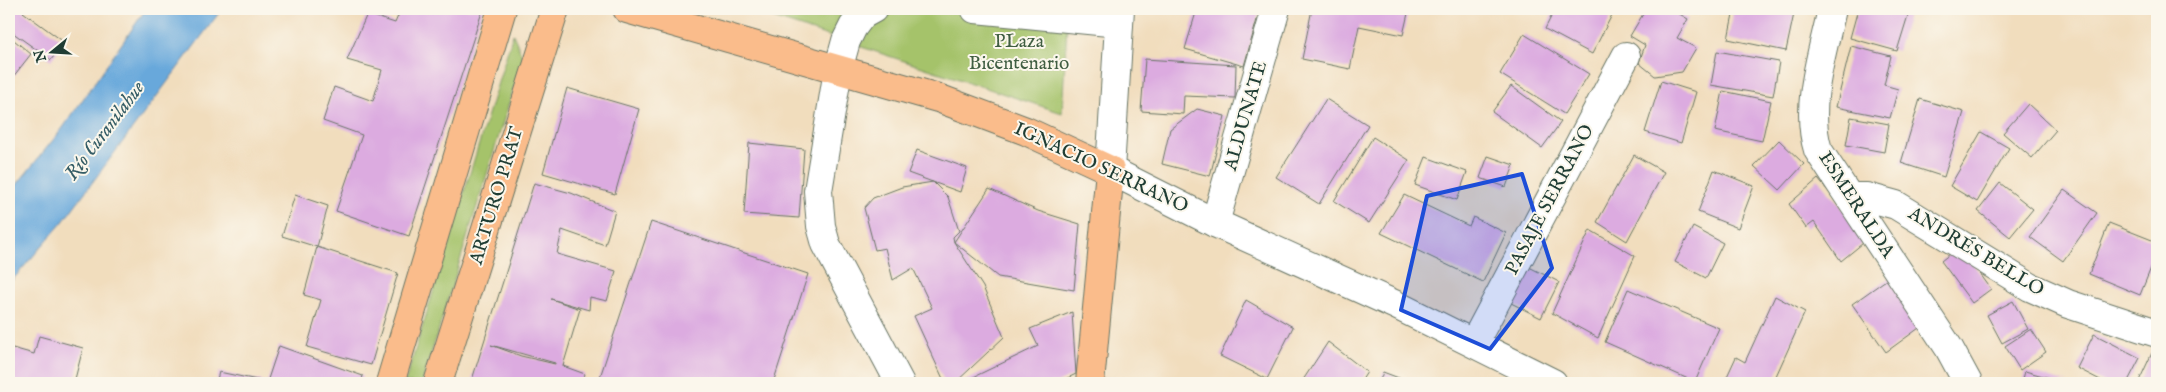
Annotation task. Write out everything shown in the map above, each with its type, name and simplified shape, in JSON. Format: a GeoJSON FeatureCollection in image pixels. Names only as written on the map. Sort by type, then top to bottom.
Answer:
{"type":"FeatureCollection","features":[{"type":"Feature","properties":{"kind":"main road"},"geometry":{"type":"LineString","coordinates":[[390,383],[502,9]]}},
{"type":"Feature","properties":{"kind":"main road","name":"ARTURO PRAT"},"geometry":{"type":"LineString","coordinates":[[438,383],[555,9]]}},
{"type":"Feature","properties":{"kind":"main road","name":"IGNACIO SERRANO"},"geometry":{"type":"LineString","coordinates":[[628,9],[955,105],[1026,131],[1110,170]]}},
{"type":"Feature","properties":{"kind":"main road"},"geometry":{"type":"LineString","coordinates":[[1090,383],[1110,170]]}},
{"type":"Feature","properties":{"kind":"street"},"geometry":{"type":"LineString","coordinates":[[873,9],[862,15],[853,27],[846,41],[838,70],[818,190],[820,226],[834,261],[900,383]]}},
{"type":"Feature","properties":{"kind":"street"},"geometry":{"type":"LineString","coordinates":[[975,9],[1120,16],[1110,170]]}},
{"type":"Feature","properties":{"kind":"street","name":"ALDUNATE"},"geometry":{"type":"LineString","coordinates":[[1216,223],[1276,9]]}},
{"type":"Feature","properties":{"kind":"street","name":"ESMERALDA"},"geometry":{"type":"LineString","coordinates":[[1832,9],[1813,102],[1814,135],[1818,150],[1950,348],[1968,383]]}},
{"type":"Feature","properties":{"kind":"street","name":"PASAJE SERRANO"},"geometry":{"type":"LineString","coordinates":[[1474,343],[1626,56]]}},
{"type":"Feature","properties":{"kind":"street","name":"IGNACIO SERRANO"},"geometry":{"type":"LineString","coordinates":[[1110,170],[1216,223],[1474,343],[1545,382]]}},
{"type":"Feature","properties":{"kind":"street","name":"ANDRÉS BELLO"},"geometry":{"type":"LineString","coordinates":[[1851,197],[1868,197],[1896,205],[2030,287],[2068,304],[2157,333]]}},
{"type":"Feature","properties":{"kind":"highlighted area"},"geometry":{"type":"Polygon","coordinates":[[[1522,174],[1552,268],[1490,349],[1401,310],[1427,196],[1522,174]]]}},
{"type":"Feature","properties":{"kind":"green space","name":"PLaza Bicentenario"},"geometry":{"type":"Polygon","coordinates":[[[746,9],[1068,9],[1062,113],[746,9]]]}},
{"type":"Feature","properties":{"kind":"green space"},"geometry":{"type":"Polygon","coordinates":[[[513,34],[523,58],[422,383],[405,383],[513,34]]]}},
{"type":"Feature","properties":{"kind":"water","name":"Río Curanilahue"},"geometry":{"type":"Polygon","coordinates":[[[146,9],[222,9],[62,223],[9,284],[9,194],[62,129],[146,9]]]}},
{"type":"Feature","properties":{"kind":"building"},"geometry":{"type":"Polygon","coordinates":[[[9,9],[26,9],[23,12],[64,42],[51,60],[9,30],[9,9]]]}},
{"type":"Feature","properties":{"kind":"building"},"geometry":{"type":"Polygon","coordinates":[[[401,9],[483,9],[409,236],[336,211],[362,135],[323,121],[334,87],[373,101],[382,70],[347,60],[367,14],[395,23],[401,9]]]}},
{"type":"Feature","properties":{"kind":"building"},"geometry":{"type":"Polygon","coordinates":[[[1197,9],[1260,9],[1244,66],[1185,49],[1197,9]]]}},
{"type":"Feature","properties":{"kind":"building"},"geometry":{"type":"Polygon","coordinates":[[[1312,9],[1409,9],[1403,35],[1359,26],[1350,69],[1302,59],[1312,9]]]}},
{"type":"Feature","properties":{"kind":"building"},"geometry":{"type":"Polygon","coordinates":[[[1555,9],[1615,9],[1592,54],[1545,29],[1555,9]]]}},
{"type":"Feature","properties":{"kind":"building"},"geometry":{"type":"Polygon","coordinates":[[[1646,9],[1671,9],[1688,19],[1677,38],[1696,48],[1682,72],[1655,76],[1639,63],[1645,45],[1630,36],[1646,9]]]}},
{"type":"Feature","properties":{"kind":"building"},"geometry":{"type":"Polygon","coordinates":[[[1734,9],[1795,9],[1786,51],[1728,39],[1734,9]]]}},
{"type":"Feature","properties":{"kind":"building"},"geometry":{"type":"Polygon","coordinates":[[[1858,9],[1898,9],[1909,12],[1897,51],[1850,38],[1858,9]]]}},
{"type":"Feature","properties":{"kind":"building"},"geometry":{"type":"Polygon","coordinates":[[[1524,34],[1589,74],[1564,114],[1500,74],[1524,34]]]}},
{"type":"Feature","properties":{"kind":"building"},"geometry":{"type":"Polygon","coordinates":[[[9,36],[31,54],[9,82],[9,36]]]}},
{"type":"Feature","properties":{"kind":"building"},"geometry":{"type":"Polygon","coordinates":[[[1851,46],[1891,56],[1884,85],[1898,89],[1890,118],[1836,107],[1851,46]]]}},
{"type":"Feature","properties":{"kind":"building"},"geometry":{"type":"Polygon","coordinates":[[[1717,51],[1779,62],[1773,96],[1711,85],[1717,51]]]}},
{"type":"Feature","properties":{"kind":"building"},"geometry":{"type":"Polygon","coordinates":[[[1145,59],[1236,65],[1235,98],[1184,96],[1183,114],[1141,111],[1145,59]]]}},
{"type":"Feature","properties":{"kind":"building"},"geometry":{"type":"Polygon","coordinates":[[[1661,81],[1696,92],[1681,143],[1645,132],[1661,81]]]}},
{"type":"Feature","properties":{"kind":"building"},"geometry":{"type":"Polygon","coordinates":[[[1511,86],[1561,122],[1542,148],[1492,112],[1511,86]]]}},
{"type":"Feature","properties":{"kind":"building"},"geometry":{"type":"Polygon","coordinates":[[[567,88],[639,109],[615,194],[543,173],[567,88]]]}},
{"type":"Feature","properties":{"kind":"building"},"geometry":{"type":"Polygon","coordinates":[[[1723,91],[1771,101],[1762,141],[1715,131],[1723,91]]]}},
{"type":"Feature","properties":{"kind":"building"},"geometry":{"type":"Polygon","coordinates":[[[1326,99],[1368,125],[1319,204],[1276,177],[1326,99]]]}},
{"type":"Feature","properties":{"kind":"building"},"geometry":{"type":"Polygon","coordinates":[[[1920,99],[1964,112],[1944,177],[1901,163],[1920,99]]]}},
{"type":"Feature","properties":{"kind":"building"},"geometry":{"type":"Polygon","coordinates":[[[2028,104],[2056,130],[2032,158],[2003,133],[2028,104]]]}},
{"type":"Feature","properties":{"kind":"building"},"geometry":{"type":"Polygon","coordinates":[[[1197,109],[1225,116],[1210,176],[1162,164],[1170,129],[1197,109]]]}},
{"type":"Feature","properties":{"kind":"building"},"geometry":{"type":"Polygon","coordinates":[[[1851,117],[1889,124],[1884,152],[1846,145],[1851,117]]]}},
{"type":"Feature","properties":{"kind":"building"},"geometry":{"type":"Polygon","coordinates":[[[1981,132],[2009,148],[1977,202],[1950,186],[1981,132]]]}},
{"type":"Feature","properties":{"kind":"building"},"geometry":{"type":"Polygon","coordinates":[[[1373,137],[1409,160],[1369,223],[1334,201],[1373,137]]]}},
{"type":"Feature","properties":{"kind":"building"},"geometry":{"type":"Polygon","coordinates":[[[1779,140],[1804,164],[1780,190],[1754,166],[1779,140]]]}},
{"type":"Feature","properties":{"kind":"building"},"geometry":{"type":"Polygon","coordinates":[[[749,143],[804,149],[799,218],[744,214],[749,143]]]}},
{"type":"Feature","properties":{"kind":"building"},"geometry":{"type":"Polygon","coordinates":[[[917,150],[967,168],[960,192],[908,173],[917,150]]]}},
{"type":"Feature","properties":{"kind":"building"},"geometry":{"type":"Polygon","coordinates":[[[1634,155],[1664,172],[1627,241],[1597,222],[1634,155]]]}},
{"type":"Feature","properties":{"kind":"building"},"geometry":{"type":"Polygon","coordinates":[[[1488,156],[1514,165],[1506,187],[1480,178],[1488,156]]]}},
{"type":"Feature","properties":{"kind":"building"},"geometry":{"type":"Polygon","coordinates":[[[1426,157],[1467,172],[1457,200],[1415,185],[1426,157]]]}},
{"type":"Feature","properties":{"kind":"building"},"geometry":{"type":"Polygon","coordinates":[[[1714,170],[1754,186],[1738,228],[1698,212],[1714,170]]]}},
{"type":"Feature","properties":{"kind":"building"},"geometry":{"type":"Polygon","coordinates":[[[1818,179],[1868,239],[1841,261],[1814,222],[1806,228],[1789,204],[1818,179]]]}},
{"type":"Feature","properties":{"kind":"building"},"geometry":{"type":"Polygon","coordinates":[[[933,182],[948,197],[959,231],[953,237],[954,242],[983,287],[1004,337],[955,383],[945,383],[914,316],[932,308],[913,268],[893,280],[885,248],[875,250],[864,208],[873,198],[902,187],[933,182]]]}},
{"type":"Feature","properties":{"kind":"building"},"geometry":{"type":"Polygon","coordinates":[[[534,183],[571,193],[615,211],[605,245],[562,230],[557,254],[616,271],[607,301],[590,297],[589,310],[551,299],[580,309],[563,366],[585,374],[581,383],[471,383],[534,183]],[[491,345],[521,356],[555,363],[491,345]]]}},
{"type":"Feature","properties":{"kind":"building"},"geometry":{"type":"Polygon","coordinates":[[[2000,183],[2033,209],[2010,237],[1978,211],[2000,183]]]}},
{"type":"Feature","properties":{"kind":"building"},"geometry":{"type":"Polygon","coordinates":[[[989,189],[1038,211],[1080,224],[1074,290],[998,277],[954,242],[989,189]]]}},
{"type":"Feature","properties":{"kind":"building"},"geometry":{"type":"Polygon","coordinates":[[[2064,190],[2097,213],[2063,261],[2030,237],[2064,190]]]}},
{"type":"Feature","properties":{"kind":"building"},"geometry":{"type":"Polygon","coordinates":[[[295,195],[328,206],[317,247],[282,236],[295,195]]]}},
{"type":"Feature","properties":{"kind":"building"},"geometry":{"type":"Polygon","coordinates":[[[1404,195],[1469,226],[1473,217],[1506,233],[1483,282],[1381,233],[1404,195]]]}},
{"type":"Feature","properties":{"kind":"building"},"geometry":{"type":"Polygon","coordinates":[[[651,222],[808,274],[773,383],[598,383],[651,222]]]}},
{"type":"Feature","properties":{"kind":"building"},"geometry":{"type":"Polygon","coordinates":[[[2109,223],[2157,242],[2157,253],[2140,295],[2089,274],[2109,223]]]}},
{"type":"Feature","properties":{"kind":"building"},"geometry":{"type":"Polygon","coordinates":[[[1693,227],[1723,243],[1706,278],[1675,262],[1693,227]]]}},
{"type":"Feature","properties":{"kind":"building"},"geometry":{"type":"Polygon","coordinates":[[[1590,230],[1635,256],[1598,338],[1552,313],[1590,230]]]}},
{"type":"Feature","properties":{"kind":"building"},"geometry":{"type":"Polygon","coordinates":[[[1960,246],[1991,289],[1972,303],[1941,261],[1960,246]]]}},
{"type":"Feature","properties":{"kind":"building"},"geometry":{"type":"Polygon","coordinates":[[[317,247],[398,273],[371,365],[307,347],[321,300],[304,295],[317,247]]]}},
{"type":"Feature","properties":{"kind":"building"},"geometry":{"type":"Polygon","coordinates":[[[1523,264],[1559,282],[1541,318],[1505,300],[1523,264]]]}},
{"type":"Feature","properties":{"kind":"building"},"geometry":{"type":"Polygon","coordinates":[[[1893,275],[1926,323],[1886,352],[1852,304],[1893,275]]]}},
{"type":"Feature","properties":{"kind":"building"},"geometry":{"type":"Polygon","coordinates":[[[1628,289],[1719,328],[1695,382],[1605,342],[1628,289]]]}},
{"type":"Feature","properties":{"kind":"building"},"geometry":{"type":"Polygon","coordinates":[[[1775,296],[1805,312],[1776,376],[1791,383],[1724,383],[1736,357],[1745,362],[1775,296]]]}},
{"type":"Feature","properties":{"kind":"building"},"geometry":{"type":"Polygon","coordinates":[[[1246,300],[1293,327],[1267,379],[1220,356],[1246,300]]]}},
{"type":"Feature","properties":{"kind":"building"},"geometry":{"type":"Polygon","coordinates":[[[2013,301],[2028,329],[2002,343],[1987,315],[2013,301]]]}},
{"type":"Feature","properties":{"kind":"building"},"geometry":{"type":"Polygon","coordinates":[[[1072,312],[1076,374],[1057,383],[961,383],[1038,346],[1030,329],[1072,312]]]}},
{"type":"Feature","properties":{"kind":"building"},"geometry":{"type":"Polygon","coordinates":[[[2031,329],[2046,352],[2020,370],[2005,346],[2031,329]]]}},
{"type":"Feature","properties":{"kind":"building"},"geometry":{"type":"Polygon","coordinates":[[[2094,334],[2140,358],[2127,383],[2106,383],[2077,368],[2094,334]]]}},
{"type":"Feature","properties":{"kind":"building"},"geometry":{"type":"Polygon","coordinates":[[[39,336],[83,348],[74,383],[9,383],[9,347],[34,354],[39,336]]]}},
{"type":"Feature","properties":{"kind":"building"},"geometry":{"type":"Polygon","coordinates":[[[1328,342],[1367,372],[1360,383],[1301,383],[1328,342]]]}},
{"type":"Feature","properties":{"kind":"building"},"geometry":{"type":"Polygon","coordinates":[[[279,346],[363,376],[361,383],[216,383],[219,372],[267,382],[279,346]]]}},
{"type":"Feature","properties":{"kind":"building"},"geometry":{"type":"Polygon","coordinates":[[[2152,353],[2157,355],[2157,383],[2138,383],[2152,353]]]}},
{"type":"Feature","properties":{"kind":"building"},"geometry":{"type":"Polygon","coordinates":[[[2025,371],[2068,383],[2022,383],[2025,371]]]}},
{"type":"Feature","properties":{"kind":"building"},"geometry":{"type":"Polygon","coordinates":[[[1383,372],[1412,383],[1379,383],[1383,372]]]}}]}
